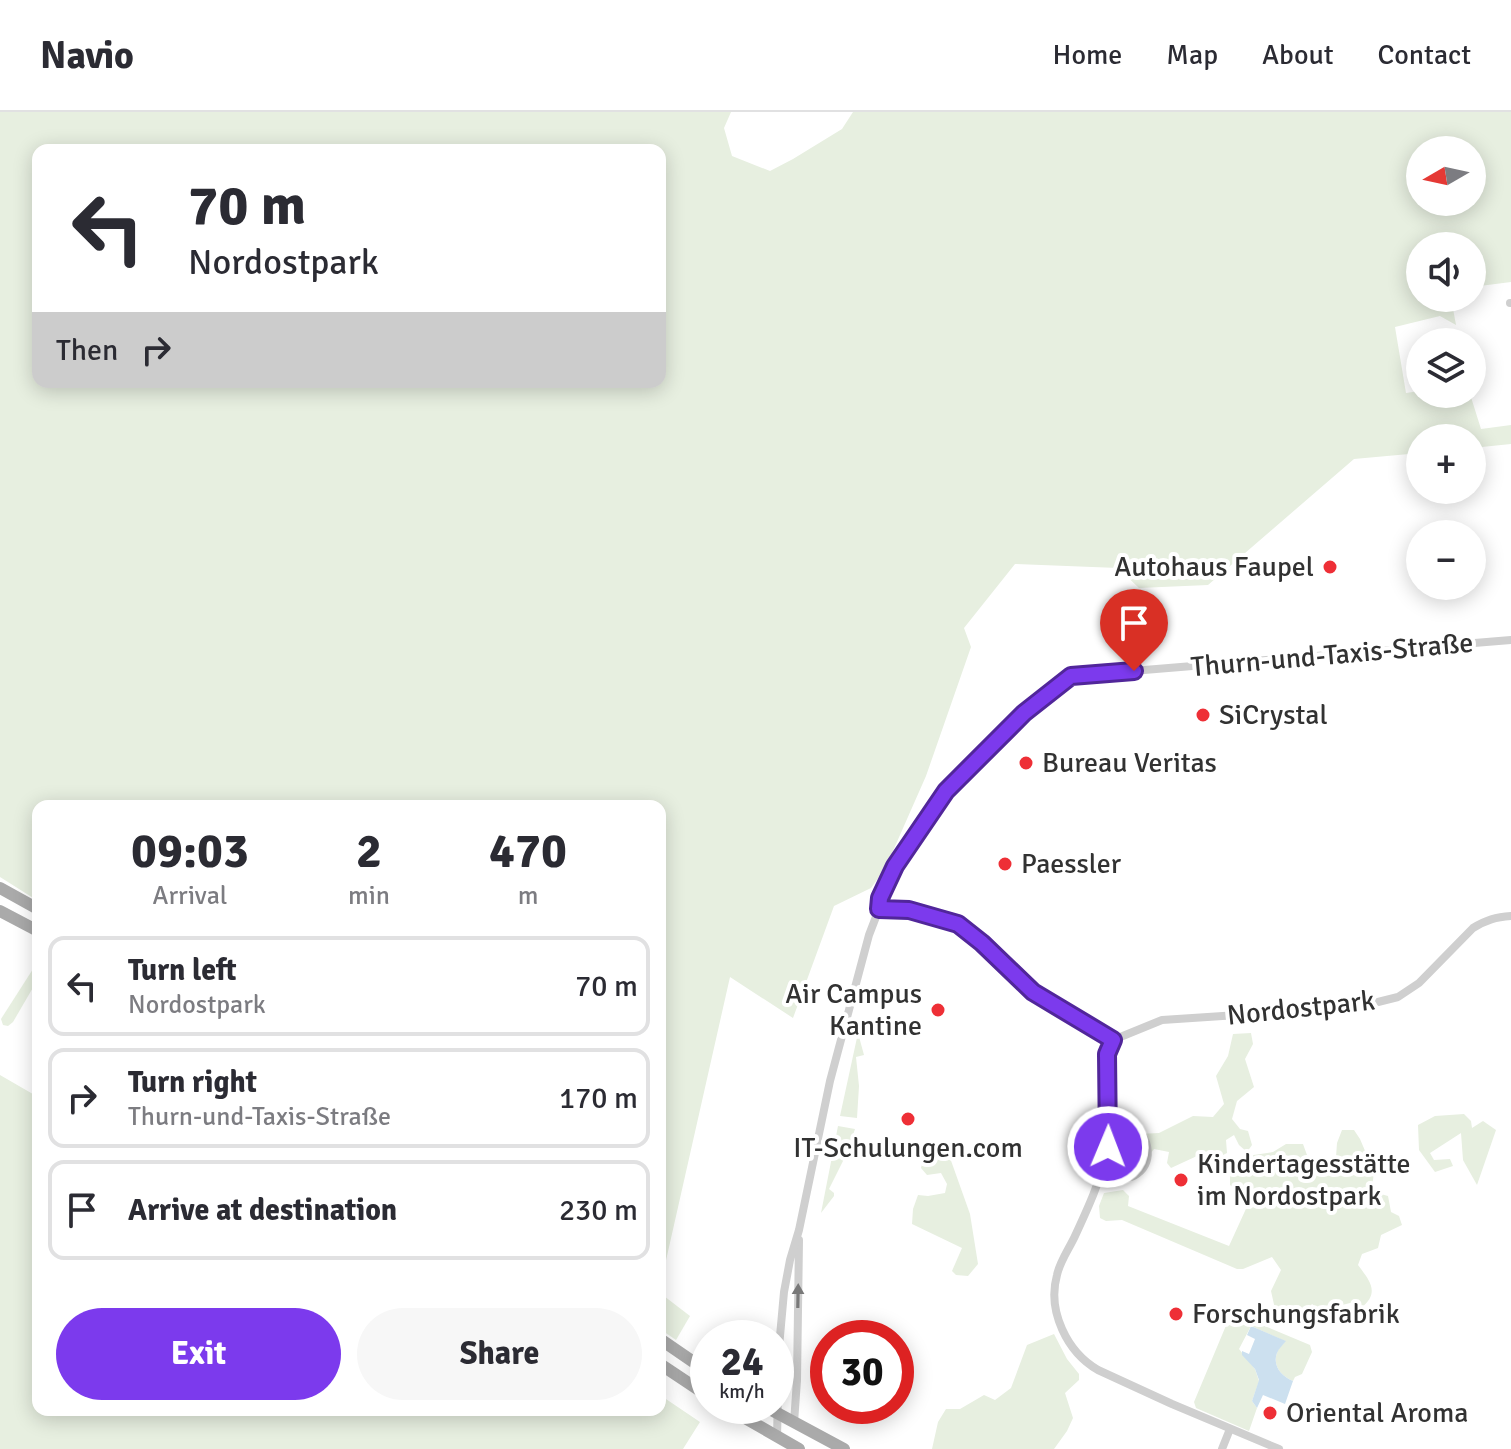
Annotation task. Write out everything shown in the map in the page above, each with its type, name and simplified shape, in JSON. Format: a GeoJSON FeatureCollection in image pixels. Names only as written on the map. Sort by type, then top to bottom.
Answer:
{"type":"FeatureCollection","features":[{"type":"Feature","properties":{"kind":"main road"},"geometry":{"type":"LineString","coordinates":[[0,888],[32,906]]}},
{"type":"Feature","properties":{"kind":"main road"},"geometry":{"type":"LineString","coordinates":[[0,911],[32,928]]}},
{"type":"Feature","properties":{"kind":"main road"},"geometry":{"type":"LineString","coordinates":[[666,1343],[690,1360]]}},
{"type":"Feature","properties":{"kind":"main road"},"geometry":{"type":"LineString","coordinates":[[666,1368],[690,1384]]}},
{"type":"Feature","properties":{"kind":"main road"},"geometry":{"type":"LineString","coordinates":[[794,1423],[844,1449]]}},
{"type":"Feature","properties":{"kind":"main road"},"geometry":{"type":"LineString","coordinates":[[754,1424],[799,1449]]}},
{"type":"Feature","properties":{"kind":"street","name":"Thurn-und-Taxis-Straße"},"geometry":{"type":"LineString","coordinates":[[781,1320],[790,1260],[830,1081],[880,898],[895,866],[946,791],[1024,713],[1071,676],[1511,640]]}},
{"type":"Feature","properties":{"kind":"street"},"geometry":{"type":"LineString","coordinates":[[879,909],[909,910],[958,924],[1033,992],[1113,1040],[1107,1054],[1108,1147],[1099,1181],[1063,1256],[1056,1278],[1055,1303],[1061,1329],[1074,1351],[1098,1370],[1279,1449]]}},
{"type":"Feature","properties":{"kind":"street","name":"Nordostpark"},"geometry":{"type":"LineString","coordinates":[[1113,1040],[1162,1020],[1370,1004],[1398,997],[1414,988],[1473,928],[1483,922],[1511,916]]}},
{"type":"Feature","properties":{"kind":"street"},"geometry":{"type":"LineString","coordinates":[[1099,1181],[1136,1175],[1146,1163],[1148,1148],[1142,1134],[1129,1123],[1109,1119]]}},
{"type":"Feature","properties":{"kind":"street","name":"Thurn-und-Taxis-Straße"},"geometry":{"type":"LineString","coordinates":[[794,1423],[799,1230]]}},
{"type":"Feature","properties":{"kind":"street","name":"Thurn-und-Taxis-Straße"},"geometry":{"type":"LineString","coordinates":[[776,1424],[777,1438]]}},
{"type":"Feature","properties":{"kind":"street"},"geometry":{"type":"LineString","coordinates":[[1222,1449],[1230,1429]]}},
{"type":"Feature","properties":{"kind":"green space"},"geometry":{"type":"Polygon","coordinates":[[[0,112],[731,112],[724,128],[732,156],[770,171],[842,129],[853,112],[1511,112],[1511,282],[1486,285],[1486,232],[1406,232],[1406,312],[1454,312],[1456,325],[1440,316],[1395,327],[1406,408],[1474,408],[1479,424],[1406,424],[1406,454],[1354,459],[1208,585],[1139,588],[1118,568],[1015,564],[964,628],[971,647],[926,776],[885,869],[871,888],[834,906],[793,1018],[730,977],[666,1260],[666,800],[32,800],[32,897],[0,877],[0,112]]]}},
{"type":"Feature","properties":{"kind":"green space"},"geometry":{"type":"Polygon","coordinates":[[[1511,425],[1511,444],[1486,447],[1486,428],[1511,425]]]}},
{"type":"Feature","properties":{"kind":"green space"},"geometry":{"type":"Polygon","coordinates":[[[32,971],[32,989],[13,1022],[3,1025],[1,1019],[32,971]]]}},
{"type":"Feature","properties":{"kind":"green space"},"geometry":{"type":"Polygon","coordinates":[[[858,1033],[864,1055],[856,1057],[859,1086],[857,1118],[840,1116],[858,1033]]]}},
{"type":"Feature","properties":{"kind":"green space"},"geometry":{"type":"Polygon","coordinates":[[[1251,1033],[1253,1044],[1245,1059],[1254,1087],[1237,1101],[1232,1119],[1240,1129],[1248,1131],[1252,1145],[1247,1152],[1234,1135],[1226,1140],[1227,1153],[1211,1161],[1197,1156],[1171,1168],[1167,1163],[1169,1152],[1154,1149],[1135,1169],[1109,1178],[1117,1135],[1159,1133],[1193,1116],[1213,1117],[1224,1104],[1216,1076],[1228,1056],[1233,1034],[1251,1033]]]}},
{"type":"Feature","properties":{"kind":"green space"},"geometry":{"type":"Polygon","coordinates":[[[0,1075],[32,1094],[32,1416],[666,1416],[666,1399],[690,1415],[690,1424],[699,1424],[683,1449],[0,1449],[0,1075]]]}},
{"type":"Feature","properties":{"kind":"green space"},"geometry":{"type":"Polygon","coordinates":[[[1464,1114],[1471,1121],[1472,1128],[1483,1121],[1496,1130],[1477,1185],[1463,1160],[1461,1133],[1430,1153],[1434,1160],[1450,1159],[1453,1166],[1435,1172],[1419,1150],[1418,1125],[1435,1116],[1464,1114]]]}},
{"type":"Feature","properties":{"kind":"green space"},"geometry":{"type":"Polygon","coordinates":[[[838,1126],[855,1129],[829,1189],[834,1196],[821,1213],[838,1126]]]}},
{"type":"Feature","properties":{"kind":"green space"},"geometry":{"type":"Polygon","coordinates":[[[1342,1130],[1354,1130],[1360,1139],[1374,1172],[1372,1188],[1388,1196],[1391,1212],[1399,1216],[1402,1225],[1381,1235],[1378,1248],[1362,1254],[1358,1265],[1372,1291],[1371,1297],[1361,1308],[1354,1302],[1325,1314],[1312,1304],[1303,1315],[1275,1309],[1271,1291],[1281,1270],[1272,1257],[1237,1269],[1122,1220],[1106,1221],[1100,1218],[1099,1206],[1104,1193],[1123,1190],[1129,1196],[1128,1206],[1229,1246],[1250,1200],[1230,1185],[1230,1171],[1235,1164],[1243,1164],[1247,1156],[1273,1152],[1286,1144],[1303,1144],[1307,1155],[1319,1162],[1336,1157],[1342,1130]]]}},
{"type":"Feature","properties":{"kind":"green space"},"geometry":{"type":"Polygon","coordinates":[[[939,1146],[949,1155],[970,1214],[978,1264],[968,1276],[956,1275],[952,1271],[962,1248],[912,1224],[918,1195],[945,1193],[947,1184],[941,1173],[927,1175],[921,1168],[924,1154],[939,1146]]]}},
{"type":"Feature","properties":{"kind":"green space"},"geometry":{"type":"Polygon","coordinates":[[[666,1298],[690,1316],[676,1340],[666,1333],[666,1298]]]}},
{"type":"Feature","properties":{"kind":"green space"},"geometry":{"type":"Polygon","coordinates":[[[1236,1314],[1310,1345],[1312,1352],[1302,1374],[1293,1381],[1282,1374],[1276,1362],[1278,1351],[1285,1341],[1251,1326],[1239,1349],[1255,1369],[1259,1381],[1252,1401],[1257,1408],[1249,1431],[1196,1408],[1194,1402],[1230,1316],[1236,1314]]]}},
{"type":"Feature","properties":{"kind":"green space"},"geometry":{"type":"Polygon","coordinates":[[[1054,1334],[1079,1374],[1079,1380],[1065,1393],[1073,1418],[1054,1449],[932,1449],[938,1422],[946,1409],[960,1409],[984,1395],[995,1400],[1011,1388],[1027,1345],[1054,1334]]]}},
{"type":"Feature","properties":{"kind":"water"},"geometry":{"type":"Polygon","coordinates":[[[1251,1326],[1286,1341],[1276,1358],[1279,1370],[1293,1381],[1285,1404],[1263,1395],[1257,1408],[1252,1401],[1259,1380],[1255,1369],[1242,1355],[1242,1351],[1249,1354],[1255,1339],[1247,1335],[1251,1326]]]}},
{"type":"Feature","properties":{"kind":"place","name":"Autohaus Faupel"},"geometry":{"type":"Point","coordinates":[1330,567]}},
{"type":"Feature","properties":{"kind":"place","name":"SiCrystal"},"geometry":{"type":"Point","coordinates":[1203,715]}},
{"type":"Feature","properties":{"kind":"place","name":"Bureau Veritas"},"geometry":{"type":"Point","coordinates":[1026,763]}},
{"type":"Feature","properties":{"kind":"place","name":"Paessler"},"geometry":{"type":"Point","coordinates":[1005,864]}},
{"type":"Feature","properties":{"kind":"place","name":"Air Campus Kantine"},"geometry":{"type":"Point","coordinates":[938,1010]}},
{"type":"Feature","properties":{"kind":"place","name":"IT-Schulungen.com"},"geometry":{"type":"Point","coordinates":[908,1119]}},
{"type":"Feature","properties":{"kind":"place","name":"Kindertagesstätte im Nordostpark"},"geometry":{"type":"Point","coordinates":[1181,1180]}},
{"type":"Feature","properties":{"kind":"place","name":"Forschungsfabrik"},"geometry":{"type":"Point","coordinates":[1176,1314]}},
{"type":"Feature","properties":{"kind":"place","name":"Oriental Aroma"},"geometry":{"type":"Point","coordinates":[1270,1413]}},
{"type":"Feature","properties":{"kind":"route"},"geometry":{"type":"LineString","coordinates":[[1108,1147],[1107,1054],[1113,1040],[1033,992],[958,924],[909,910],[879,909],[880,898],[895,866],[946,791],[1024,713],[1071,676],[1134,671]]}}]}
